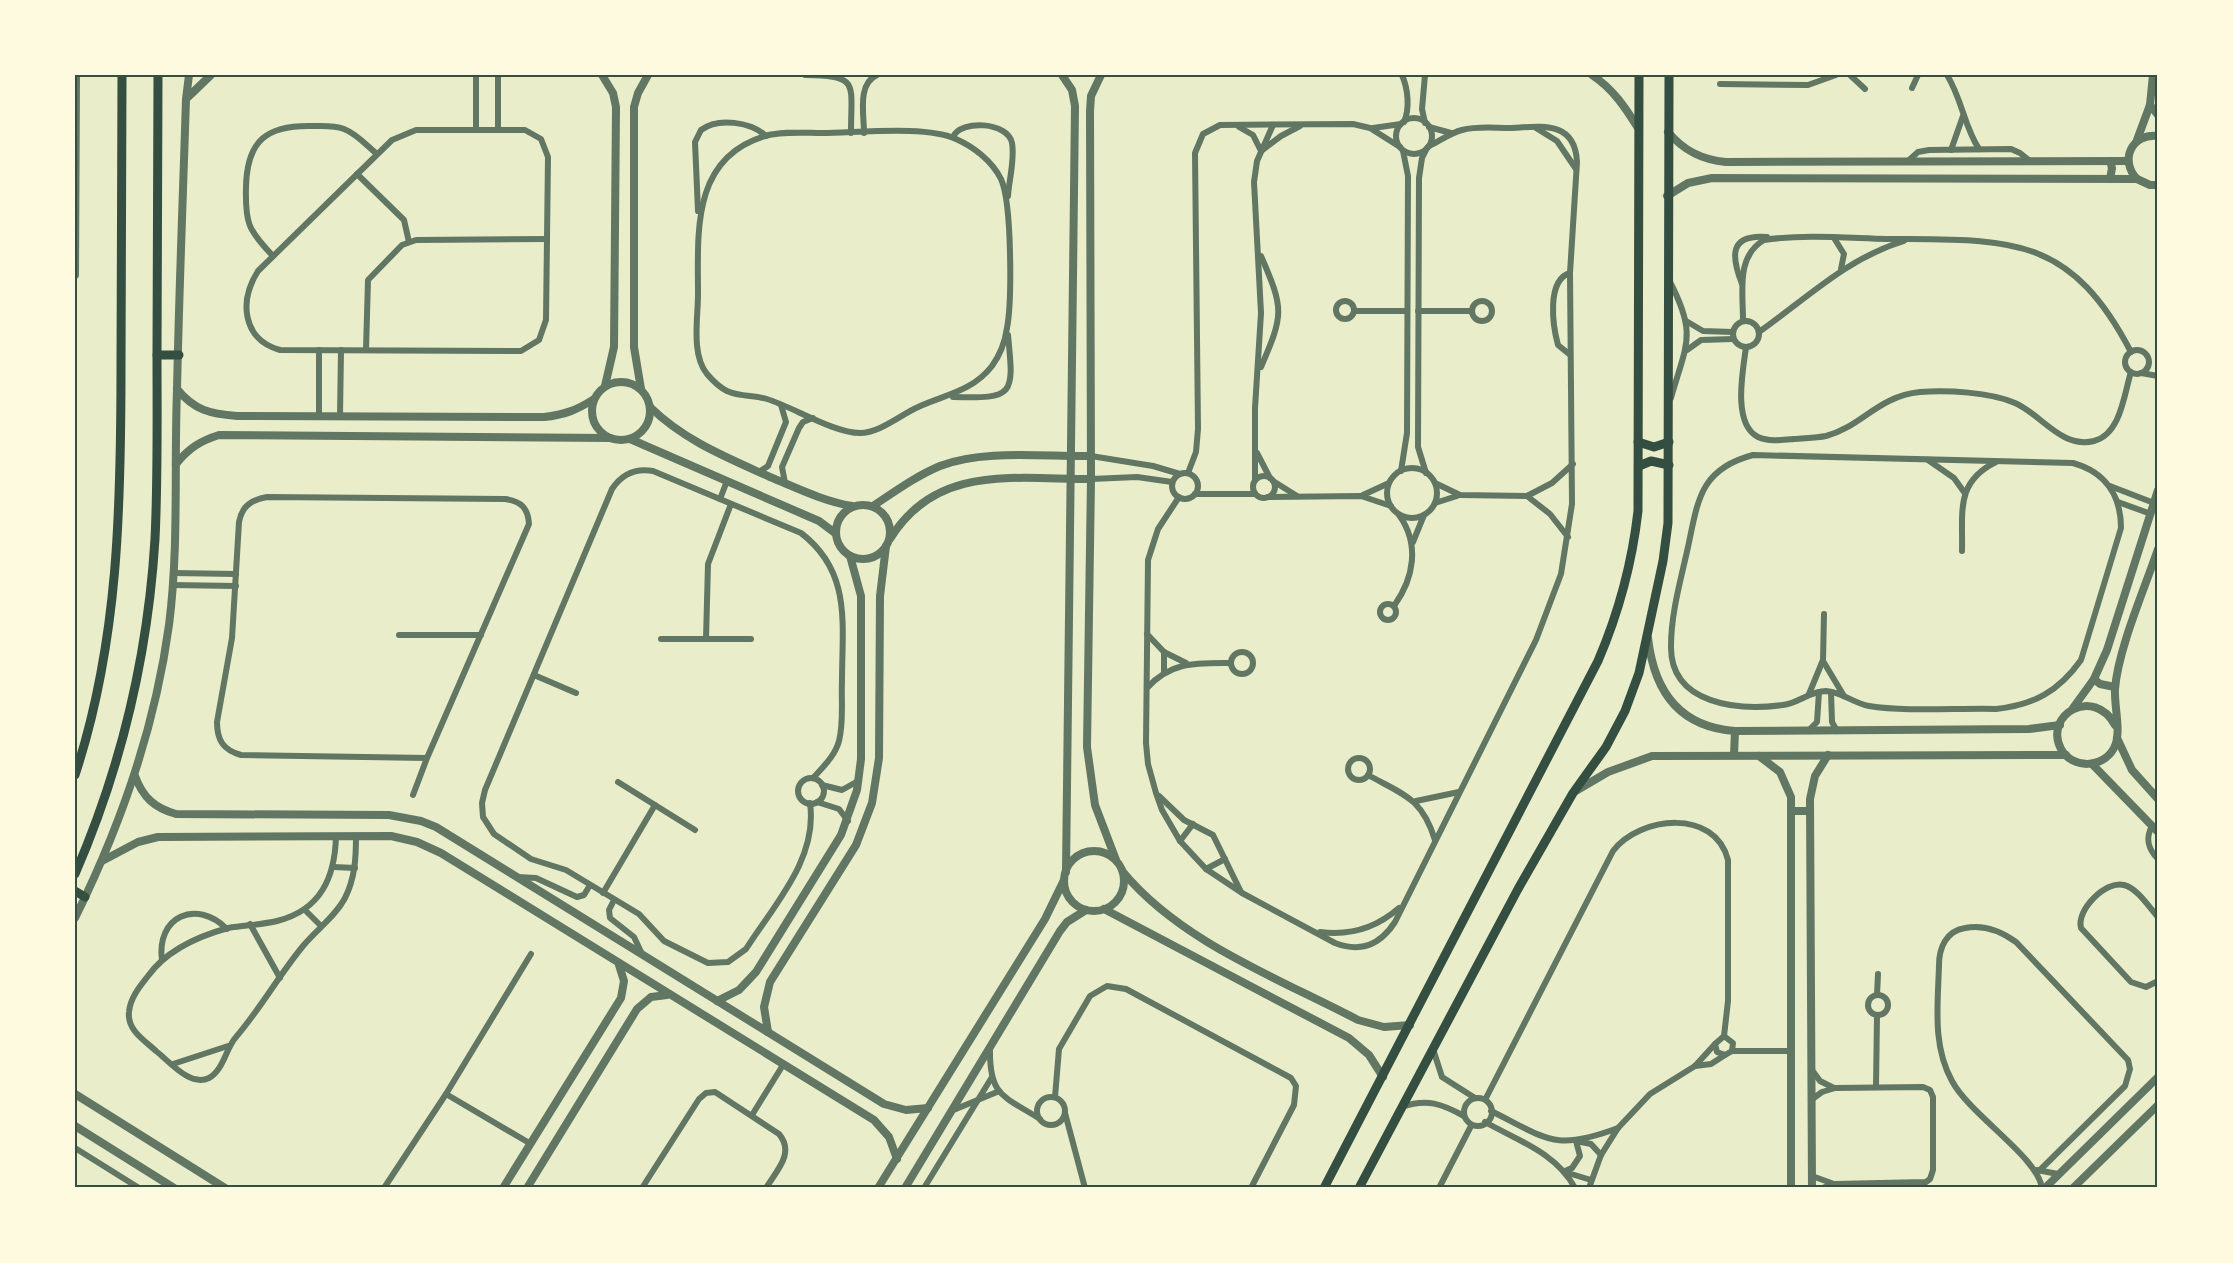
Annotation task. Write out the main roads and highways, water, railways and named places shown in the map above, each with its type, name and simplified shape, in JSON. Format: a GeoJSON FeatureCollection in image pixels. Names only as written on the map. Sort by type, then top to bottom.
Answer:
{"type":"FeatureCollection","features":[{"type":"Feature","properties":{"kind":"main road"},"geometry":{"type":"LineString","coordinates":[[75,775],[98,689],[116,572],[121,493],[122,92],[124,75]]}},
{"type":"Feature","properties":{"kind":"main road"},"geometry":{"type":"LineString","coordinates":[[75,874],[116,761],[146,629],[155,539],[158,75]]}},
{"type":"Feature","properties":{"kind":"main road"},"geometry":{"type":"LineString","coordinates":[[1324,1188],[1576,703],[1611,631],[1624,592],[1635,542],[1639,466],[1639,75]]}},
{"type":"Feature","properties":{"kind":"main road"},"geometry":{"type":"LineString","coordinates":[[1359,1188],[1518,889],[1573,793],[1606,747],[1625,711],[1639,673],[1664,551],[1669,465],[1667,196],[1669,75]]}},
{"type":"Feature","properties":{"kind":"main road"},"geometry":{"type":"LineString","coordinates":[[157,355],[179,355]]}},
{"type":"Feature","properties":{"kind":"main road"},"geometry":{"type":"LineString","coordinates":[[1638,442],[1654,447],[1669,442]]}},
{"type":"Feature","properties":{"kind":"main road"},"geometry":{"type":"LineString","coordinates":[[1639,466],[1652,461],[1669,465]]}},
{"type":"Feature","properties":{"kind":"main road"},"geometry":{"type":"LineString","coordinates":[[75,891],[86,897]]}}]}
